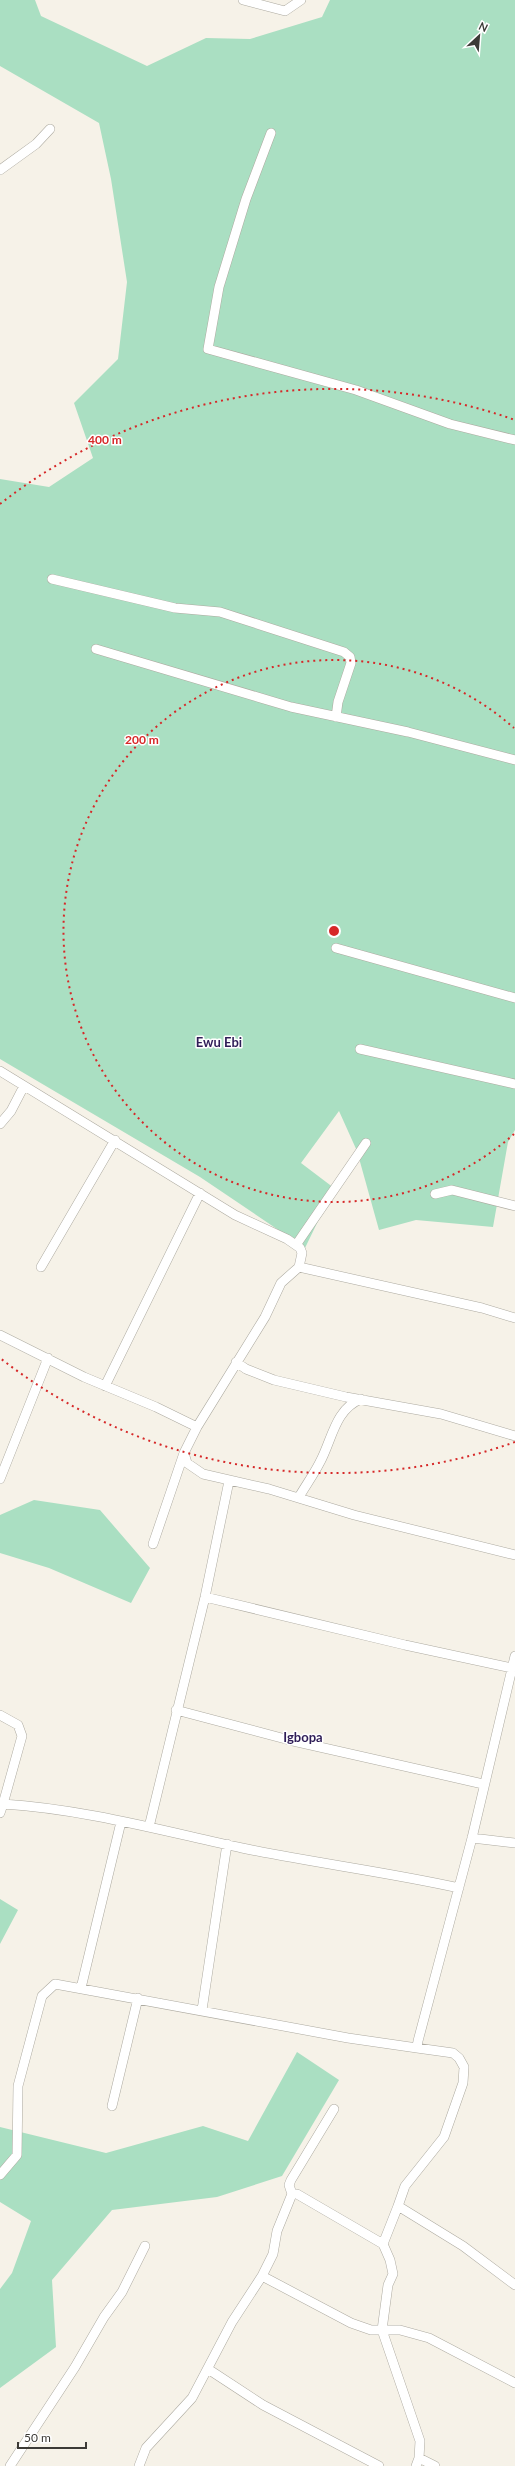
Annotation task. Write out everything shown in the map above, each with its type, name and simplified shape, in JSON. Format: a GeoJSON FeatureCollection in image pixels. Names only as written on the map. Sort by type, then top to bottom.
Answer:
{"type":"FeatureCollection","features":[{"type":"Feature","properties":{"kind":"street"},"geometry":{"type":"LineString","coordinates":[[243,0],[285,11],[301,0]]}},
{"type":"Feature","properties":{"kind":"street"},"geometry":{"type":"LineString","coordinates":[[0,170],[36,144],[50,129]]}},
{"type":"Feature","properties":{"kind":"street"},"geometry":{"type":"LineString","coordinates":[[271,133],[246,199],[219,287],[208,349],[356,390],[450,424],[515,440]]}},
{"type":"Feature","properties":{"kind":"street"},"geometry":{"type":"LineString","coordinates":[[52,579],[175,608],[220,612],[344,652],[350,657],[352,663],[338,702],[336,717]]}},
{"type":"Feature","properties":{"kind":"street"},"geometry":{"type":"LineString","coordinates":[[96,649],[278,704],[515,760]]}},
{"type":"Feature","properties":{"kind":"street"},"geometry":{"type":"LineString","coordinates":[[336,948],[515,998]]}},
{"type":"Feature","properties":{"kind":"street"},"geometry":{"type":"LineString","coordinates":[[360,1049],[515,1084]]}},
{"type":"Feature","properties":{"kind":"street"},"geometry":{"type":"LineString","coordinates":[[0,1071],[115,1140],[235,1215],[267,1228],[296,1245],[302,1253],[299,1267],[281,1283],[265,1317],[236,1362],[217,1397],[197,1427],[184,1453],[153,1544]]}},
{"type":"Feature","properties":{"kind":"street"},"geometry":{"type":"LineString","coordinates":[[0,1124],[11,1111],[24,1086]]}},
{"type":"Feature","properties":{"kind":"street"},"geometry":{"type":"LineString","coordinates":[[41,1266],[115,1140]]}},
{"type":"Feature","properties":{"kind":"street"},"geometry":{"type":"LineString","coordinates":[[296,1245],[366,1143]]}},
{"type":"Feature","properties":{"kind":"street"},"geometry":{"type":"LineString","coordinates":[[435,1194],[452,1190],[515,1206]]}},
{"type":"Feature","properties":{"kind":"street"},"geometry":{"type":"LineString","coordinates":[[106,1386],[200,1193]]}},
{"type":"Feature","properties":{"kind":"street"},"geometry":{"type":"LineString","coordinates":[[299,1267],[482,1308],[515,1318]]}},
{"type":"Feature","properties":{"kind":"street"},"geometry":{"type":"LineString","coordinates":[[0,1336],[197,1427]]}},
{"type":"Feature","properties":{"kind":"street"},"geometry":{"type":"LineString","coordinates":[[0,1479],[48,1358]]}},
{"type":"Feature","properties":{"kind":"street"},"geometry":{"type":"LineString","coordinates":[[236,1362],[246,1369],[274,1380],[441,1414],[515,1436]]}},
{"type":"Feature","properties":{"kind":"street"},"geometry":{"type":"LineString","coordinates":[[299,1497],[321,1462],[343,1412],[349,1405],[362,1399]]}},
{"type":"Feature","properties":{"kind":"street"},"geometry":{"type":"LineString","coordinates":[[184,1453],[187,1463],[199,1471],[229,1481],[299,1497],[354,1515],[515,1555]]}},
{"type":"Feature","properties":{"kind":"street"},"geometry":{"type":"LineString","coordinates":[[149,1827],[176,1710],[205,1597],[229,1481]]}},
{"type":"Feature","properties":{"kind":"street"},"geometry":{"type":"LineString","coordinates":[[205,1597],[405,1645],[512,1668]]}},
{"type":"Feature","properties":{"kind":"street"},"geometry":{"type":"LineString","coordinates":[[417,2048],[420,2027],[472,1838],[483,1784],[515,1656]]}},
{"type":"Feature","properties":{"kind":"street"},"geometry":{"type":"LineString","coordinates":[[176,1710],[293,1742],[483,1784]]}},
{"type":"Feature","properties":{"kind":"street"},"geometry":{"type":"LineString","coordinates":[[0,1715],[18,1726],[22,1736],[2,1809],[59,1809],[227,1844],[459,1888]]}},
{"type":"Feature","properties":{"kind":"street"},"geometry":{"type":"LineString","coordinates":[[81,1988],[121,1822]]}},
{"type":"Feature","properties":{"kind":"street"},"geometry":{"type":"LineString","coordinates":[[472,1838],[515,1843]]}},
{"type":"Feature","properties":{"kind":"street"},"geometry":{"type":"LineString","coordinates":[[202,2010],[227,1844]]}},
{"type":"Feature","properties":{"kind":"street"},"geometry":{"type":"LineString","coordinates":[[0,2175],[17,2155],[18,2086],[42,1996],[56,1984],[348,2038],[453,2053],[459,2058],[464,2067],[463,2082],[444,2137],[406,2186],[383,2244]]}},
{"type":"Feature","properties":{"kind":"street"},"geometry":{"type":"LineString","coordinates":[[112,2106],[138,1998]]}},
{"type":"Feature","properties":{"kind":"street"},"geometry":{"type":"LineString","coordinates":[[140,2466],[146,2448],[192,2398],[208,2369],[212,2356],[262,2276],[273,2254],[278,2231],[292,2194],[289,2185],[291,2180],[334,2109]]}},
{"type":"Feature","properties":{"kind":"street"},"geometry":{"type":"LineString","coordinates":[[292,2194],[297,2194],[383,2244],[390,2260],[392,2274],[388,2285],[382,2330],[420,2441],[418,2462],[435,2466]]}},
{"type":"Feature","properties":{"kind":"street"},"geometry":{"type":"LineString","coordinates":[[398,2206],[463,2246],[515,2285]]}},
{"type":"Feature","properties":{"kind":"street"},"geometry":{"type":"LineString","coordinates":[[10,2466],[75,2368],[104,2317],[122,2292],[145,2246]]}},
{"type":"Feature","properties":{"kind":"street"},"geometry":{"type":"LineString","coordinates":[[262,2276],[350,2323],[371,2330],[400,2330],[429,2338],[515,2383]]}},
{"type":"Feature","properties":{"kind":"street"},"geometry":{"type":"LineString","coordinates":[[208,2369],[264,2405],[379,2466]]}},
{"type":"Feature","properties":{"kind":"green space"},"geometry":{"type":"Polygon","coordinates":[[[0,0],[35,0],[41,16],[147,66],[206,38],[250,39],[322,17],[330,0],[515,0],[515,1130],[508,1142],[493,1227],[416,1220],[379,1230],[357,1151],[339,1111],[301,1163],[334,1188],[305,1248],[200,1177],[0,1059],[0,479],[49,487],[93,458],[74,403],[118,359],[127,282],[111,179],[99,123],[0,66],[0,0]]]}},
{"type":"Feature","properties":{"kind":"green space"},"geometry":{"type":"Polygon","coordinates":[[[34,1500],[100,1510],[150,1568],[131,1603],[49,1568],[0,1553],[0,1515],[34,1500]]]}},
{"type":"Feature","properties":{"kind":"green space"},"geometry":{"type":"Polygon","coordinates":[[[0,1899],[18,1910],[0,1944],[0,1899]]]}},
{"type":"Feature","properties":{"kind":"green space"},"geometry":{"type":"Polygon","coordinates":[[[297,2052],[339,2080],[282,2176],[217,2197],[112,2210],[52,2280],[56,2347],[0,2388],[0,2289],[12,2273],[31,2221],[0,2202],[0,2127],[106,2153],[203,2126],[248,2141],[297,2052]]]}},
{"type":"Feature","properties":{"kind":"district","name":"Ewu Ebi"},"geometry":{"type":"Point","coordinates":[219,1042]}},
{"type":"Feature","properties":{"kind":"district","name":"Igbopa"},"geometry":{"type":"Point","coordinates":[303,1737]}}]}
